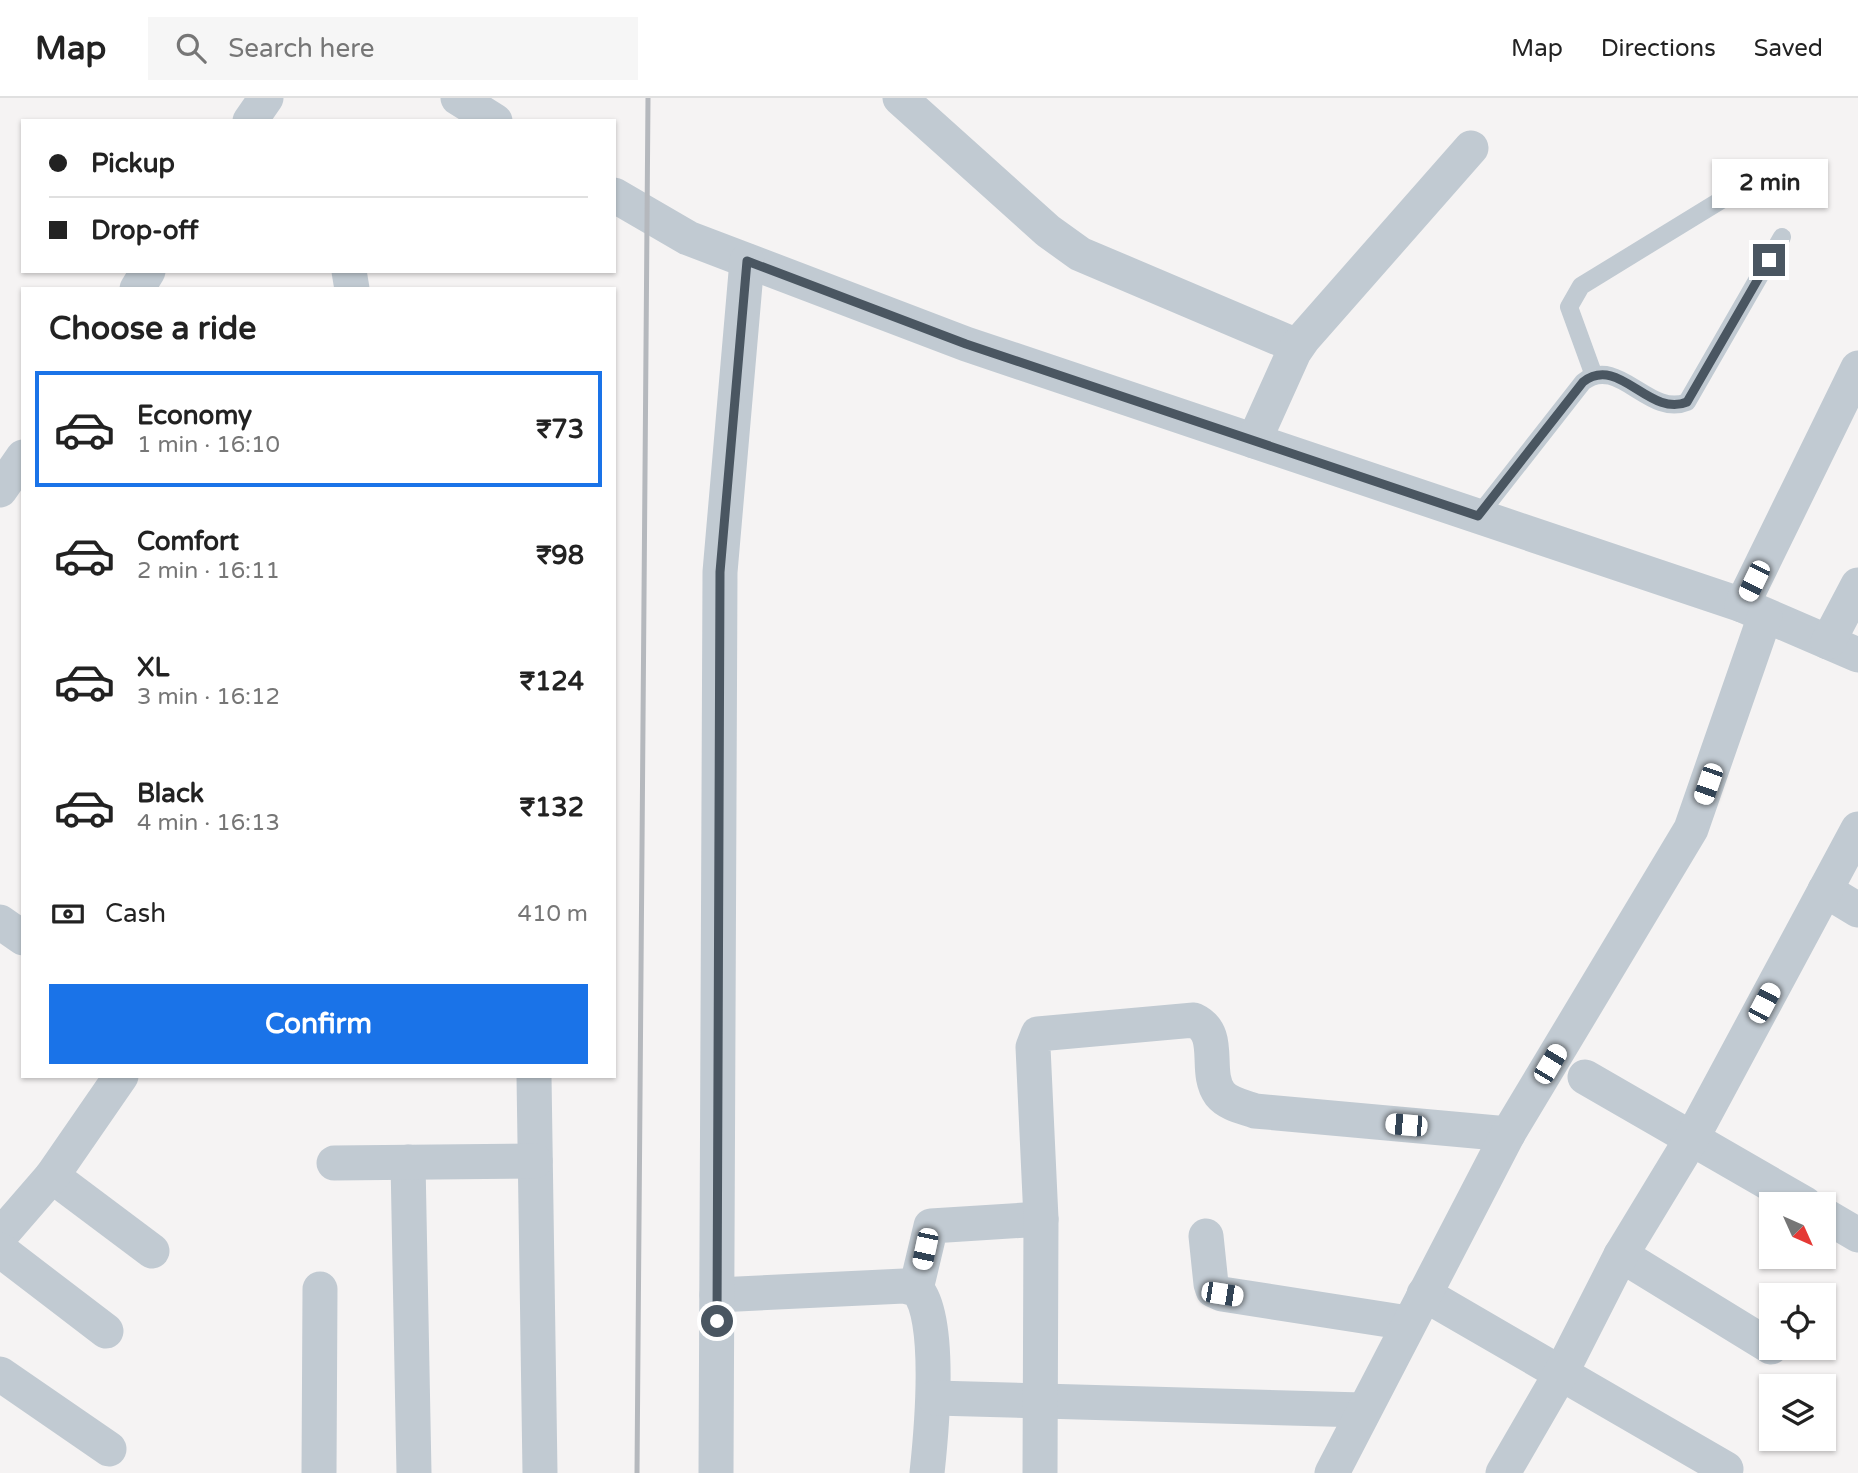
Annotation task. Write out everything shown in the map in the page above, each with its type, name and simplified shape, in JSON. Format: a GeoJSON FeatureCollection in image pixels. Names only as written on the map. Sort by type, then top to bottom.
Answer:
{"type":"FeatureCollection","features":[{"type":"Feature","properties":{"kind":"street"},"geometry":{"type":"LineString","coordinates":[[251,119],[266,98]]}},
{"type":"Feature","properties":{"kind":"street"},"geometry":{"type":"LineString","coordinates":[[440,119],[456,98],[492,119]]}},
{"type":"Feature","properties":{"kind":"street"},"geometry":{"type":"LineString","coordinates":[[900,98],[1048,231],[1080,254],[1297,346]]}},
{"type":"Feature","properties":{"kind":"street"},"geometry":{"type":"LineString","coordinates":[[1254,441],[1297,346],[1471,148]]}},
{"type":"Feature","properties":{"kind":"street"},"geometry":{"type":"LineString","coordinates":[[616,196],[688,239],[966,344],[1753,610],[1843,648],[1858,585]]}},
{"type":"Feature","properties":{"kind":"street"},"geometry":{"type":"LineString","coordinates":[[716,1473],[720,552],[747,261]]}},
{"type":"Feature","properties":{"kind":"street"},"geometry":{"type":"LineString","coordinates":[[1332,1473],[1508,1134],[1691,829],[1753,610],[1858,368]]}},
{"type":"Feature","properties":{"kind":"street"},"geometry":{"type":"LineString","coordinates":[[1503,1473],[1561,1373],[1621,1255],[1692,1138],[1858,829]]}},
{"type":"Feature","properties":{"kind":"street"},"geometry":{"type":"LineString","coordinates":[[1825,890],[1858,910]]}},
{"type":"Feature","properties":{"kind":"street"},"geometry":{"type":"LineString","coordinates":[[0,922],[21,938]]}},
{"type":"Feature","properties":{"kind":"street"},"geometry":{"type":"LineString","coordinates":[[1040,1473],[1041,1219],[1033,1047],[1038,1034],[1046,1031],[1194,1020],[1205,1025],[1209,1033],[1215,1084],[1222,1096],[1235,1104],[1255,1111],[1508,1134]]}},
{"type":"Feature","properties":{"kind":"street"},"geometry":{"type":"LineString","coordinates":[[1585,1077],[1784,1192]]}},
{"type":"Feature","properties":{"kind":"street"},"geometry":{"type":"LineString","coordinates":[[0,1236],[52,1176],[120,1078]]}},
{"type":"Feature","properties":{"kind":"street"},"geometry":{"type":"LineString","coordinates":[[534,1078],[540,1473]]}},
{"type":"Feature","properties":{"kind":"street"},"geometry":{"type":"LineString","coordinates":[[334,1163],[535,1161]]}},
{"type":"Feature","properties":{"kind":"street"},"geometry":{"type":"LineString","coordinates":[[408,1162],[414,1473]]}},
{"type":"Feature","properties":{"kind":"street"},"geometry":{"type":"LineString","coordinates":[[52,1176],[152,1251]]}},
{"type":"Feature","properties":{"kind":"street"},"geometry":{"type":"LineString","coordinates":[[916,1289],[931,1226],[1041,1219]]}},
{"type":"Feature","properties":{"kind":"street"},"geometry":{"type":"LineString","coordinates":[[1836,1222],[1858,1235]]}},
{"type":"Feature","properties":{"kind":"street"},"geometry":{"type":"LineString","coordinates":[[1206,1236],[1210,1284],[1213,1290],[1222,1294],[1416,1308],[1561,1373],[1726,1469]]}},
{"type":"Feature","properties":{"kind":"street"},"geometry":{"type":"LineString","coordinates":[[0,1250],[106,1331]]}},
{"type":"Feature","properties":{"kind":"street"},"geometry":{"type":"LineString","coordinates":[[1621,1255],[1759,1339]]}},
{"type":"Feature","properties":{"kind":"street"},"geometry":{"type":"LineString","coordinates":[[717,1295],[904,1286],[916,1289],[926,1304],[935,1398],[928,1473]]}},
{"type":"Feature","properties":{"kind":"street"},"geometry":{"type":"LineString","coordinates":[[319,1473],[320,1289]]}},
{"type":"Feature","properties":{"kind":"street"},"geometry":{"type":"LineString","coordinates":[[0,1374],[110,1449]]}},
{"type":"Feature","properties":{"kind":"street"},"geometry":{"type":"LineString","coordinates":[[935,1398],[1363,1410]]}},
{"type":"Feature","properties":{"kind":"lane"},"geometry":{"type":"LineString","coordinates":[[1593,373],[1569,306],[1574,294],[1581,286],[1749,183]]}},
{"type":"Feature","properties":{"kind":"lane"},"geometry":{"type":"LineString","coordinates":[[1478,516],[1583,382],[1593,373],[1605,373],[1664,404],[1676,406],[1687,402],[1782,237]]}},
{"type":"Feature","properties":{"kind":"railway"},"geometry":{"type":"LineString","coordinates":[[637,1473],[648,98]]}},
{"type":"Feature","properties":{"kind":"route"},"geometry":{"type":"LineString","coordinates":[[717,1321],[720,572],[747,261],[966,344],[1478,516],[1583,382],[1593,373],[1605,373],[1664,404],[1676,406],[1687,402],[1769,260]]}}]}
